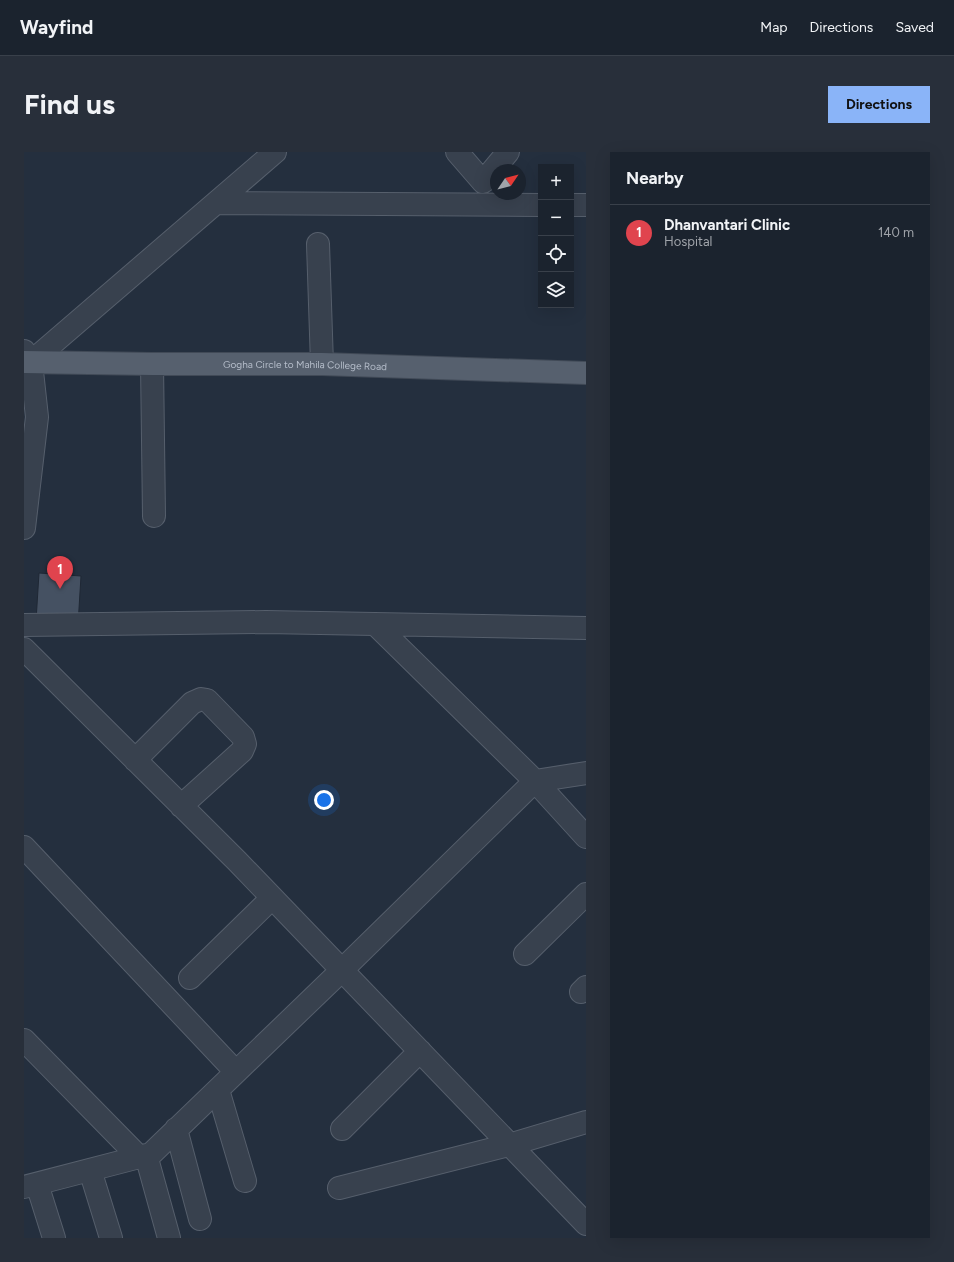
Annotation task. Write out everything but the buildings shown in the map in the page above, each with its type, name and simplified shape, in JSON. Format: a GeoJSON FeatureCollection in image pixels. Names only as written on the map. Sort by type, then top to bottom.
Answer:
{"type":"FeatureCollection","features":[{"type":"Feature","properties":{"kind":"main road","name":"Gogha Circle to Mahila College Road"},"geometry":{"type":"LineString","coordinates":[[26,358],[152,364],[322,364],[586,373]]}},
{"type":"Feature","properties":{"kind":"street"},"geometry":{"type":"LineString","coordinates":[[24,528],[37,417],[26,358],[216,203],[275,152]]}},
{"type":"Feature","properties":{"kind":"street"},"geometry":{"type":"LineString","coordinates":[[457,152],[482,182],[508,152]]}},
{"type":"Feature","properties":{"kind":"street"},"geometry":{"type":"LineString","coordinates":[[216,203],[538,205]]}},
{"type":"Feature","properties":{"kind":"street"},"geometry":{"type":"LineString","coordinates":[[574,205],[586,205]]}},
{"type":"Feature","properties":{"kind":"street"},"geometry":{"type":"LineString","coordinates":[[318,244],[322,364]]}},
{"type":"Feature","properties":{"kind":"street"},"geometry":{"type":"LineString","coordinates":[[152,364],[154,516]]}},
{"type":"Feature","properties":{"kind":"street"},"geometry":{"type":"LineString","coordinates":[[24,625],[266,622],[586,628]]}},
{"type":"Feature","properties":{"kind":"street"},"geometry":{"type":"LineString","coordinates":[[375,624],[535,781],[586,837]]}},
{"type":"Feature","properties":{"kind":"street"},"geometry":{"type":"LineString","coordinates":[[24,649],[272,898],[586,1224]]}},
{"type":"Feature","properties":{"kind":"street"},"geometry":{"type":"LineString","coordinates":[[135,760],[192,703],[201,699],[206,700],[243,737],[246,744],[242,751],[181,806]]}},
{"type":"Feature","properties":{"kind":"street"},"geometry":{"type":"LineString","coordinates":[[54,1238],[30,1185],[151,1154],[535,781],[586,773]]}},
{"type":"Feature","properties":{"kind":"street"},"geometry":{"type":"LineString","coordinates":[[24,847],[236,1072]]}},
{"type":"Feature","properties":{"kind":"street"},"geometry":{"type":"LineString","coordinates":[[525,954],[586,894]]}},
{"type":"Feature","properties":{"kind":"street"},"geometry":{"type":"LineString","coordinates":[[190,978],[272,898]]}},
{"type":"Feature","properties":{"kind":"street"},"geometry":{"type":"LineString","coordinates":[[24,1040],[142,1156],[169,1238]]}},
{"type":"Feature","properties":{"kind":"street"},"geometry":{"type":"LineString","coordinates":[[342,1129],[420,1051]]}},
{"type":"Feature","properties":{"kind":"street"},"geometry":{"type":"LineString","coordinates":[[218,1090],[245,1181]]}},
{"type":"Feature","properties":{"kind":"street"},"geometry":{"type":"LineString","coordinates":[[339,1188],[509,1145],[586,1122]]}},
{"type":"Feature","properties":{"kind":"street"},"geometry":{"type":"LineString","coordinates":[[176,1129],[200,1220]]}},
{"type":"Feature","properties":{"kind":"street"},"geometry":{"type":"LineString","coordinates":[[90,1170],[111,1238]]}},
{"type":"Feature","properties":{"kind":"place","name":"Dhanvantari Clinic"},"geometry":{"type":"Point","coordinates":[60,589]}}]}
